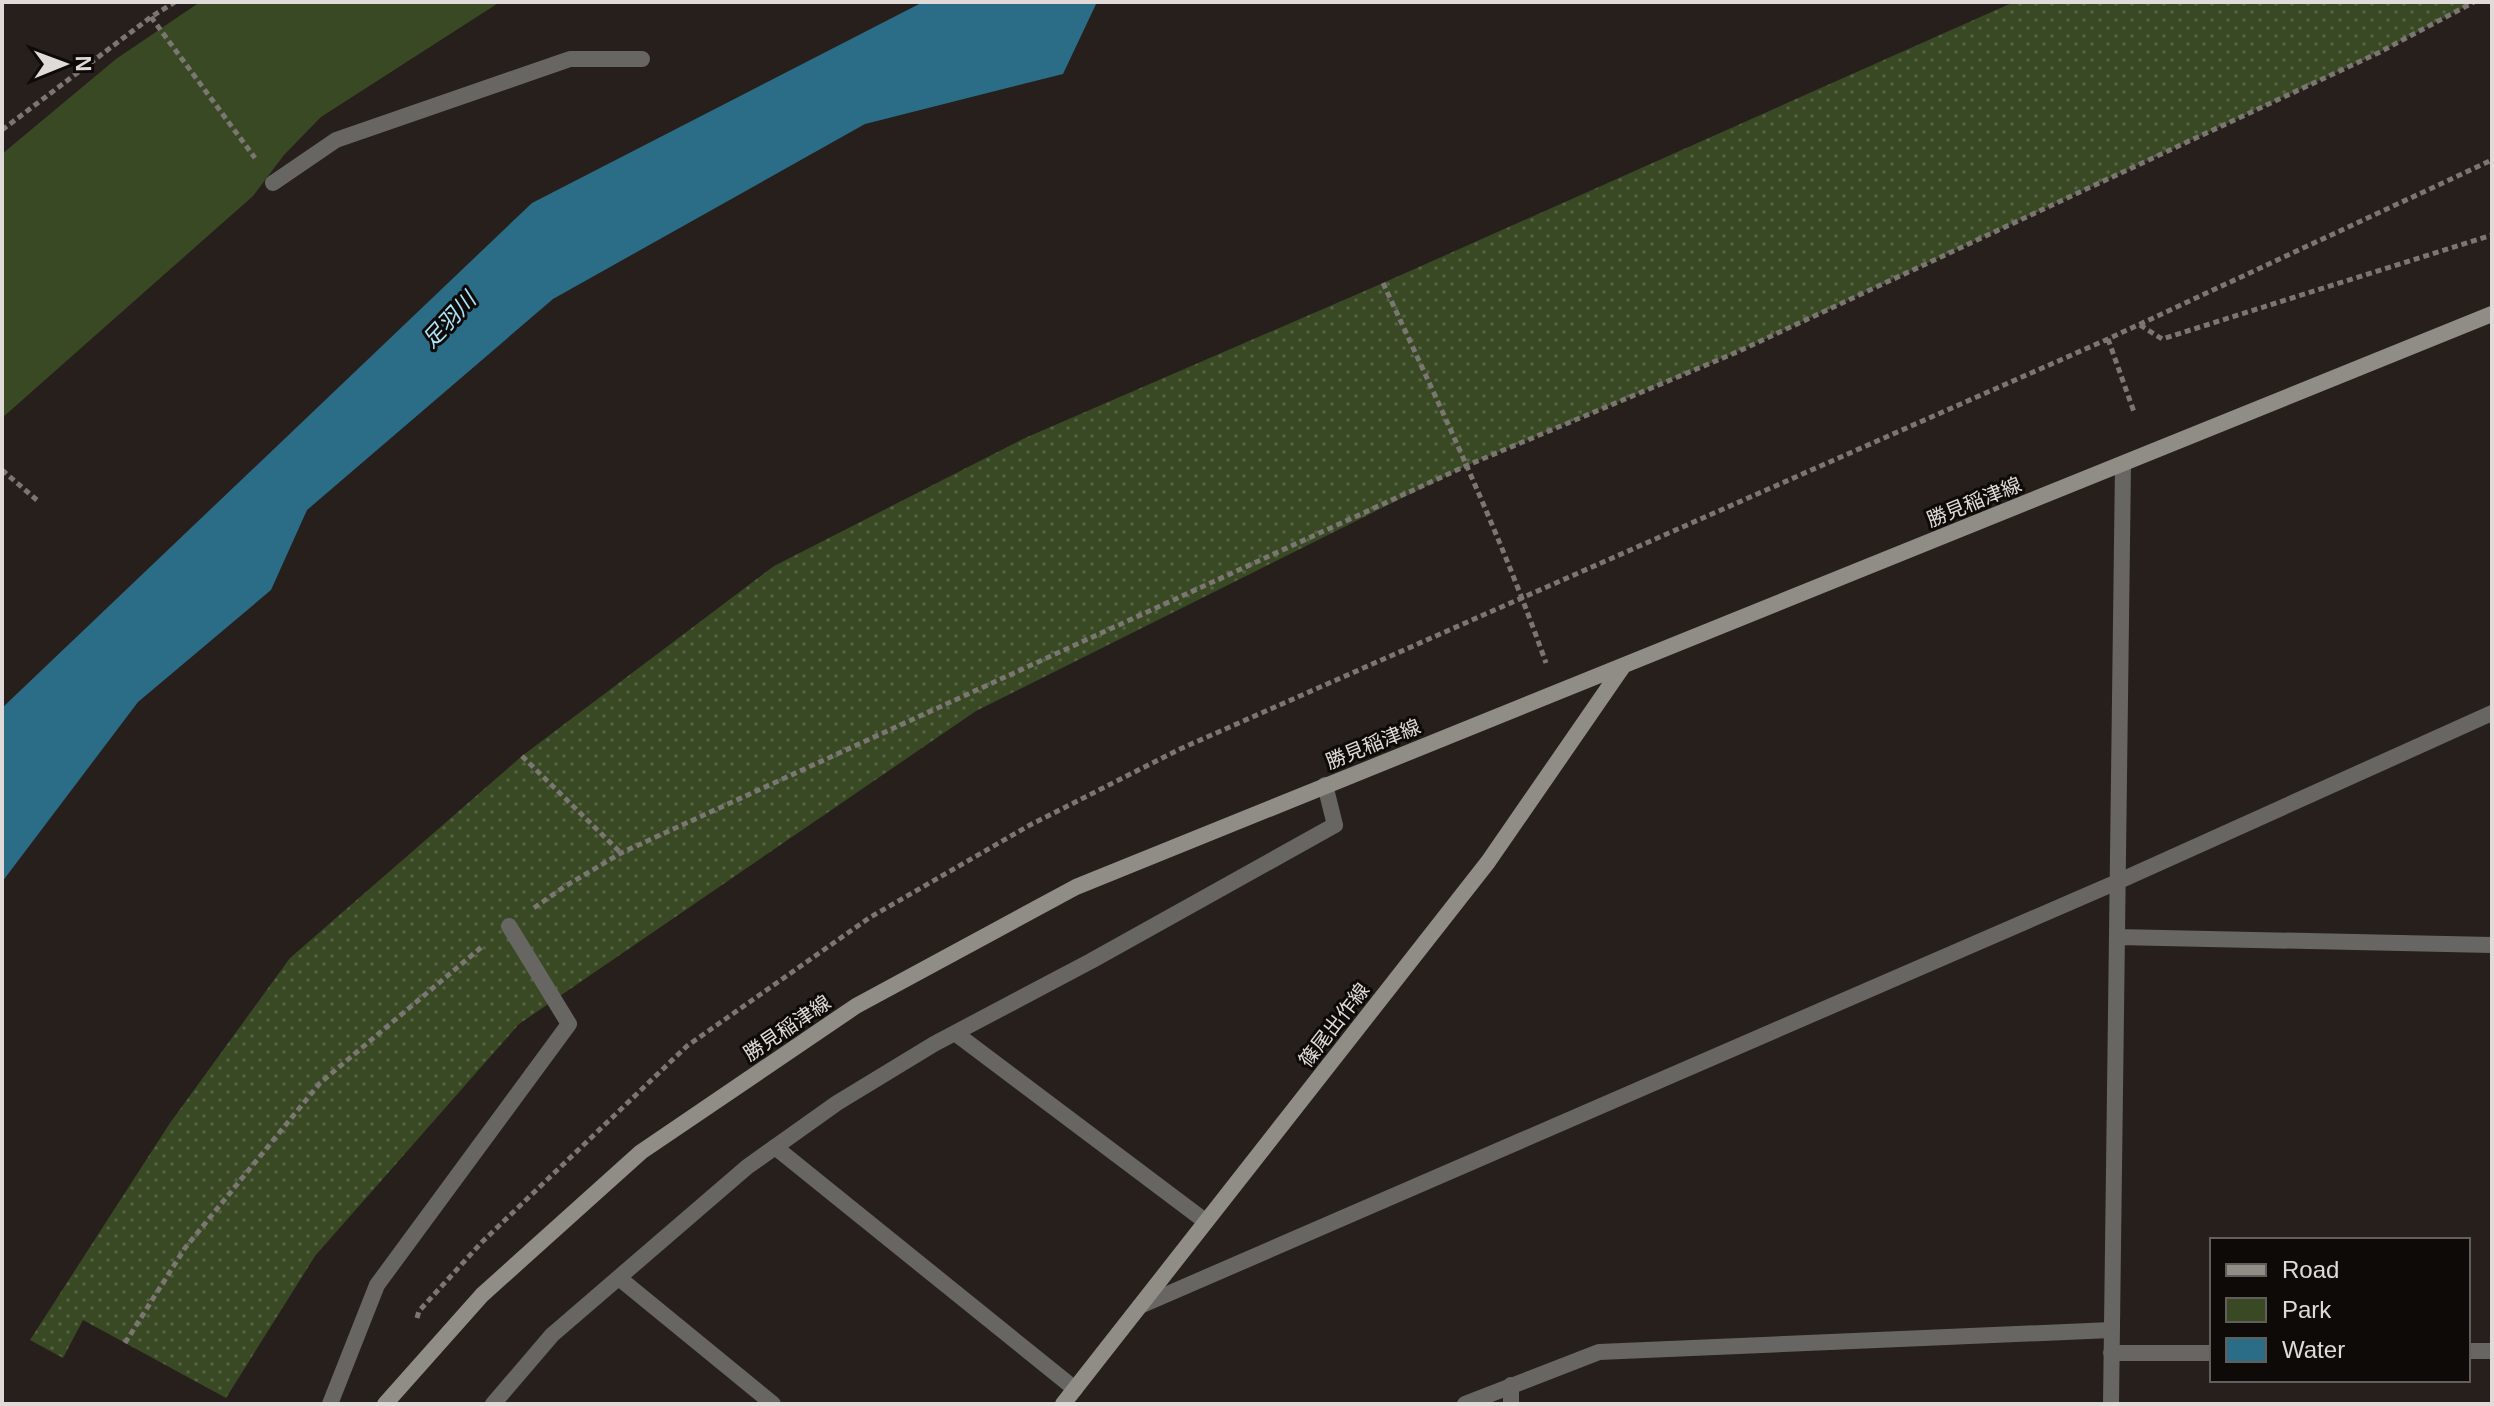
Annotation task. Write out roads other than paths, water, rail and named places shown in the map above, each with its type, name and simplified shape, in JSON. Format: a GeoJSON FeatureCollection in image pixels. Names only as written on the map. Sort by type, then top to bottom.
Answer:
{"type":"FeatureCollection","features":[{"type":"Feature","properties":{"kind":"main road","name":"勝見稲津線"},"geometry":{"type":"LineString","coordinates":[[385,1404],[482,1295],[641,1152],[856,1006],[1076,887],[2492,314]]}},
{"type":"Feature","properties":{"kind":"main road","name":"篠尾出作線"},"geometry":{"type":"LineString","coordinates":[[1063,1404],[1488,862],[1625,663]]}},
{"type":"Feature","properties":{"kind":"street"},"geometry":{"type":"LineString","coordinates":[[273,183],[336,140],[570,59],[642,59]]}},
{"type":"Feature","properties":{"kind":"street"},"geometry":{"type":"LineString","coordinates":[[2111,1404],[2123,464]]}},
{"type":"Feature","properties":{"kind":"street"},"geometry":{"type":"LineString","coordinates":[[1140,1306],[2117,882],[2492,713]]}},
{"type":"Feature","properties":{"kind":"street"},"geometry":{"type":"LineString","coordinates":[[493,1404],[552,1335],[747,1167],[837,1103],[955,1033],[1335,825],[1325,785]]}},
{"type":"Feature","properties":{"kind":"street"},"geometry":{"type":"LineString","coordinates":[[330,1404],[377,1285],[569,1024],[509,926]]}},
{"type":"Feature","properties":{"kind":"street"},"geometry":{"type":"LineString","coordinates":[[2117,937],[2492,945]]}},
{"type":"Feature","properties":{"kind":"street"},"geometry":{"type":"LineString","coordinates":[[955,1033],[1205,1221]]}},
{"type":"Feature","properties":{"kind":"street"},"geometry":{"type":"LineString","coordinates":[[775,1147],[1075,1389]]}},
{"type":"Feature","properties":{"kind":"street"},"geometry":{"type":"LineString","coordinates":[[619,1278],[773,1404]]}},
{"type":"Feature","properties":{"kind":"street"},"geometry":{"type":"LineString","coordinates":[[1465,1404],[1599,1352],[2111,1330]]}},
{"type":"Feature","properties":{"kind":"street"},"geometry":{"type":"LineString","coordinates":[[2470,1351],[2492,1351]]}},
{"type":"Feature","properties":{"kind":"street"},"geometry":{"type":"LineString","coordinates":[[2111,1353],[2210,1353]]}},
{"type":"Feature","properties":{"kind":"street"},"geometry":{"type":"LineString","coordinates":[[1511,1385],[1511,1404]]}},
{"type":"Feature","properties":{"kind":"water","name":"足羽川"},"geometry":{"type":"Polygon","coordinates":[[[923,2],[1097,2],[1063,74],[865,124],[553,299],[307,510],[271,590],[138,702],[2,882],[2,708],[532,203],[923,2]]]}}]}
